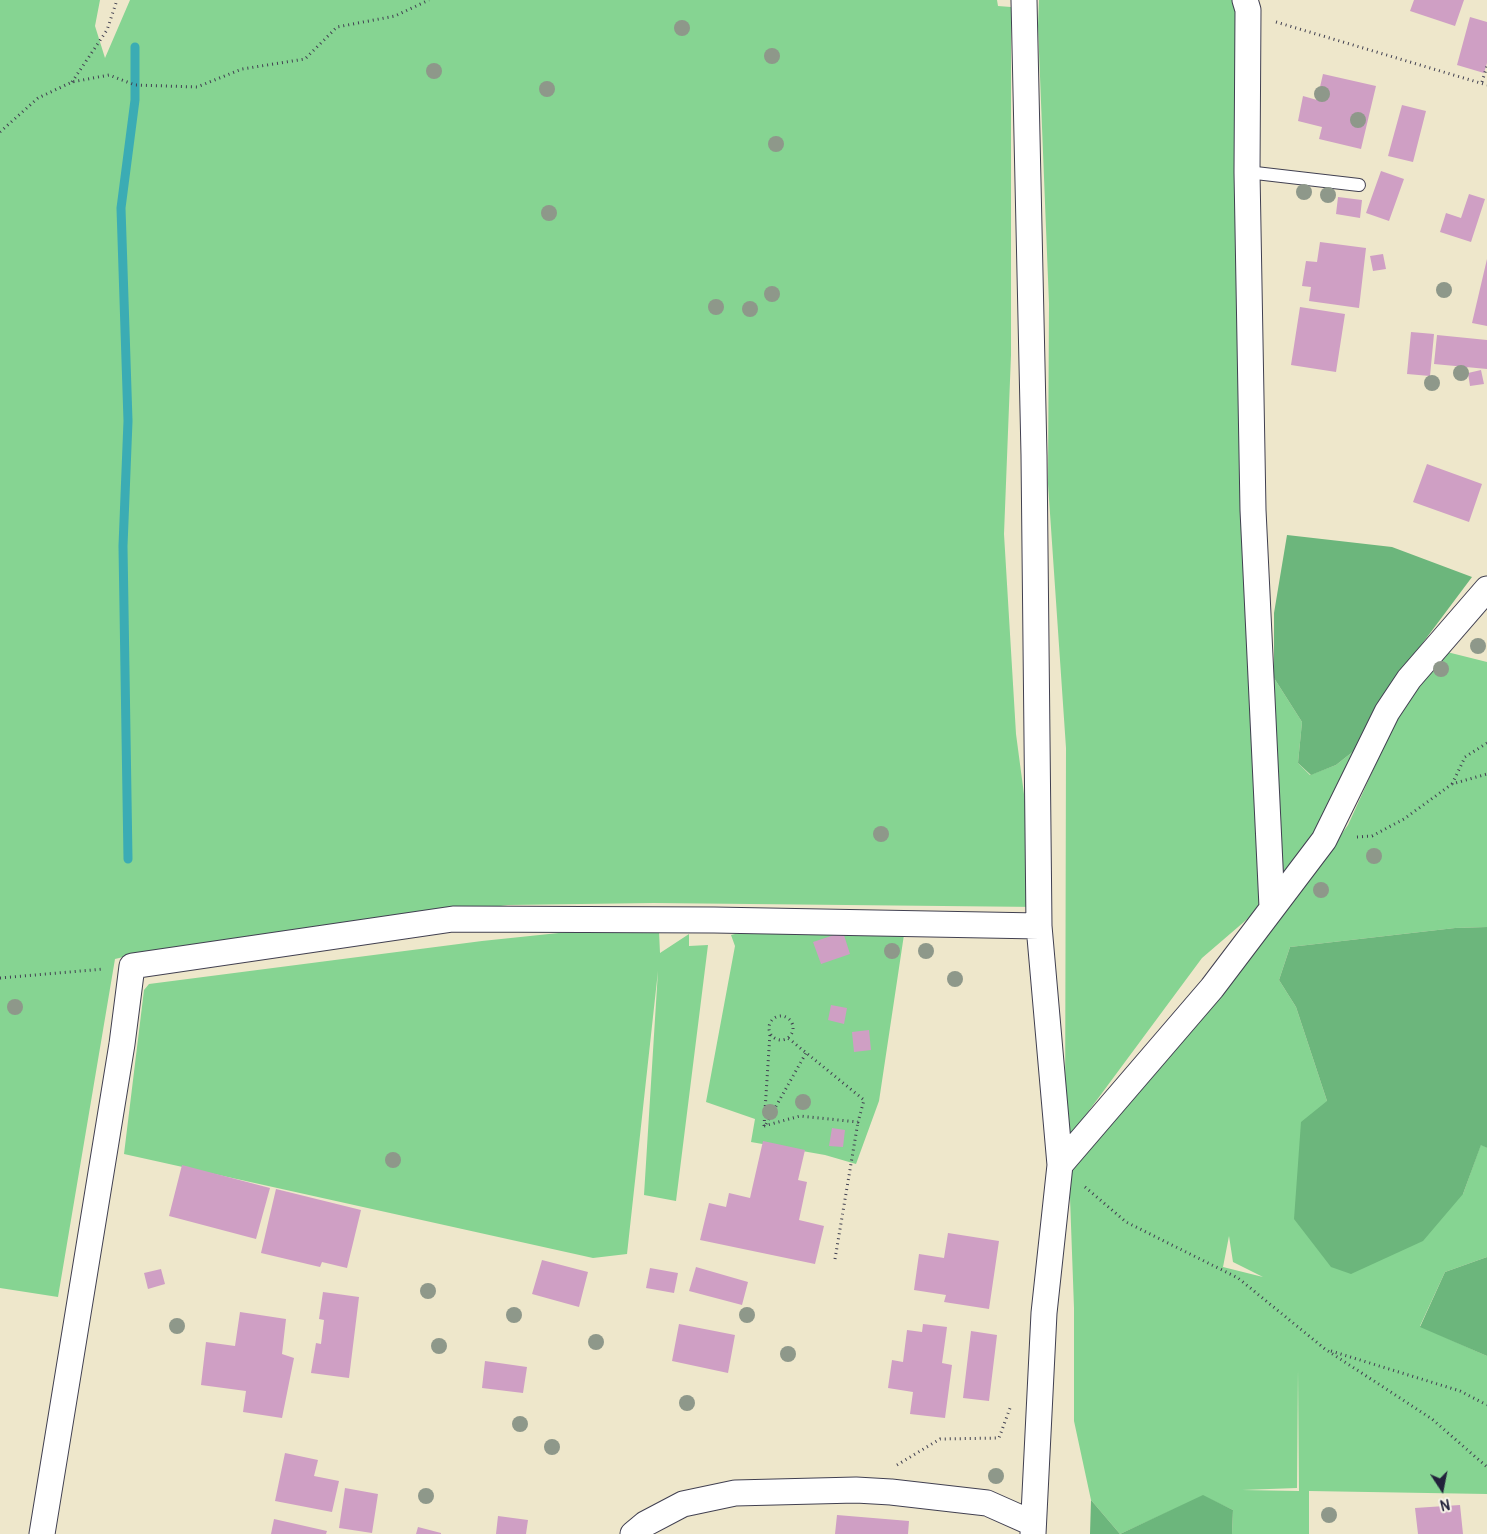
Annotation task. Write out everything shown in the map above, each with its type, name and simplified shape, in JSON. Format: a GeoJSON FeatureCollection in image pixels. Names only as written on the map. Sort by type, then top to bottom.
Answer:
{"type":"FeatureCollection","features":[{"type":"Feature","properties":{"kind":"street"},"geometry":{"type":"LineString","coordinates":[[633,1534],[646,1524],[683,1504],[736,1493],[856,1490],[987,1503],[1033,1528],[1044,1313],[1060,1165],[1039,926],[1034,446],[1024,0]]}},
{"type":"Feature","properties":{"kind":"street"},"geometry":{"type":"LineString","coordinates":[[1246,5],[1253,510],[1272,907]]}},
{"type":"Feature","properties":{"kind":"street"},"geometry":{"type":"LineString","coordinates":[[1060,1165],[1212,988],[1324,840],[1387,712],[1398,695],[1409,679],[1487,589]]}},
{"type":"Feature","properties":{"kind":"street"},"geometry":{"type":"LineString","coordinates":[[42,1534],[122,1044],[132,966],[453,919],[714,920],[1039,926]]}},
{"type":"Feature","properties":{"kind":"lane"},"geometry":{"type":"LineString","coordinates":[[1247,172],[1359,185]]}},
{"type":"Feature","properties":{"kind":"path"},"geometry":{"type":"LineString","coordinates":[[72,82],[106,30],[117,0]]}},
{"type":"Feature","properties":{"kind":"path"},"geometry":{"type":"LineString","coordinates":[[0,132],[38,98],[72,82],[109,75],[135,85],[197,87],[242,69],[305,59],[337,27],[394,16],[428,0]]}},
{"type":"Feature","properties":{"kind":"path"},"geometry":{"type":"LineString","coordinates":[[1246,5],[1274,21],[1487,84]]}},
{"type":"Feature","properties":{"kind":"path"},"geometry":{"type":"LineString","coordinates":[[1482,82],[1487,66]]}},
{"type":"Feature","properties":{"kind":"path"},"geometry":{"type":"LineString","coordinates":[[1452,784],[1465,757],[1487,743]]}},
{"type":"Feature","properties":{"kind":"path"},"geometry":{"type":"LineString","coordinates":[[1324,840],[1372,836],[1404,819],[1452,784],[1487,774]]}},
{"type":"Feature","properties":{"kind":"path"},"geometry":{"type":"LineString","coordinates":[[0,978],[132,966]]}},
{"type":"Feature","properties":{"kind":"path"},"geometry":{"type":"LineString","coordinates":[[764,1126],[769,1025],[774,1018],[785,1016],[792,1020],[794,1028],[788,1038],[780,1040],[770,1033]]}},
{"type":"Feature","properties":{"kind":"path"},"geometry":{"type":"LineString","coordinates":[[788,1038],[864,1100],[858,1122],[835,1259]]}},
{"type":"Feature","properties":{"kind":"path"},"geometry":{"type":"LineString","coordinates":[[764,1126],[806,1053]]}},
{"type":"Feature","properties":{"kind":"path"},"geometry":{"type":"LineString","coordinates":[[764,1126],[800,1116],[858,1122]]}},
{"type":"Feature","properties":{"kind":"path"},"geometry":{"type":"LineString","coordinates":[[1060,1165],[1126,1222],[1238,1278],[1325,1349],[1432,1419],[1487,1468]]}},
{"type":"Feature","properties":{"kind":"path"},"geometry":{"type":"LineString","coordinates":[[1325,1349],[1460,1391],[1487,1405]]}},
{"type":"Feature","properties":{"kind":"path"},"geometry":{"type":"LineString","coordinates":[[856,1490],[940,1439],[999,1438],[1012,1402]]}},
{"type":"Feature","properties":{"kind":"green space"},"geometry":{"type":"Polygon","coordinates":[[[0,0],[100,0],[95,26],[105,58],[130,0],[997,0],[998,6],[1011,7],[1011,355],[1004,534],[1016,734],[1039,907],[654,903],[508,905],[140,953],[115,959],[58,1297],[0,1288],[0,0]],[[125,355],[128,421],[125,512],[132,410],[125,355]]]}},
{"type":"Feature","properties":{"kind":"green space"},"geometry":{"type":"Polygon","coordinates":[[[1039,0],[1240,0],[1266,903],[1202,958],[1065,1143],[1066,748],[1048,484],[1049,304],[1038,26],[1039,0]]]}},
{"type":"Feature","properties":{"kind":"green space"},"geometry":{"type":"Polygon","coordinates":[[[1287,535],[1392,547],[1472,577],[1398,676],[1355,750],[1336,765],[1311,775],[1298,763],[1302,722],[1274,678],[1274,613],[1287,535]]]}},
{"type":"Feature","properties":{"kind":"green space"},"geometry":{"type":"Polygon","coordinates":[[[1439,650],[1487,662],[1487,927],[1455,928],[1290,947],[1279,980],[1296,1007],[1327,1101],[1463,1194],[1481,1144],[1487,1148],[1487,1257],[1445,1272],[1420,1326],[1487,1356],[1487,1494],[1309,1491],[1309,1534],[1232,1534],[1233,1510],[1203,1496],[1120,1534],[1091,1500],[1074,1421],[1074,1308],[1069,1170],[1320,864],[1348,825],[1412,685],[1439,650]],[[1229,1236],[1223,1267],[1263,1277],[1233,1262],[1229,1236]],[[1298,1370],[1297,1488],[1242,1490],[1299,1491],[1298,1370]]]}},
{"type":"Feature","properties":{"kind":"green space"},"geometry":{"type":"Polygon","coordinates":[[[1274,678],[1302,722],[1298,763],[1310,775],[1336,765],[1355,750],[1319,834],[1280,885],[1274,678]]]}},
{"type":"Feature","properties":{"kind":"green space"},"geometry":{"type":"Polygon","coordinates":[[[1487,927],[1487,1148],[1481,1145],[1463,1194],[1423,1241],[1351,1274],[1331,1267],[1294,1219],[1301,1122],[1327,1101],[1296,1007],[1279,980],[1290,947],[1455,928],[1487,927]]]}},
{"type":"Feature","properties":{"kind":"green space"},"geometry":{"type":"Polygon","coordinates":[[[905,928],[879,1101],[856,1164],[825,1155],[751,1142],[755,1119],[706,1102],[735,946],[731,935],[747,931],[905,928]]]}},
{"type":"Feature","properties":{"kind":"green space"},"geometry":{"type":"Polygon","coordinates":[[[597,929],[659,931],[660,953],[689,934],[689,946],[708,945],[676,1201],[644,1195],[658,971],[627,1254],[593,1258],[124,1154],[144,990],[149,984],[482,941],[597,929]]]}},
{"type":"Feature","properties":{"kind":"green space"},"geometry":{"type":"Polygon","coordinates":[[[1487,1257],[1487,1356],[1420,1327],[1445,1272],[1487,1257]]]}},
{"type":"Feature","properties":{"kind":"green space"},"geometry":{"type":"Polygon","coordinates":[[[1203,1495],[1233,1510],[1232,1534],[1120,1534],[1203,1495]]]}},
{"type":"Feature","properties":{"kind":"green space"},"geometry":{"type":"Polygon","coordinates":[[[1091,1500],[1120,1534],[1090,1534],[1091,1500]]]}},
{"type":"Feature","properties":{"kind":"building"},"geometry":{"type":"Polygon","coordinates":[[[1414,0],[1464,0],[1455,26],[1410,11],[1414,0]]]}},
{"type":"Feature","properties":{"kind":"building"},"geometry":{"type":"Polygon","coordinates":[[[1470,17],[1487,22],[1487,63],[1484,73],[1457,65],[1470,17]]]}},
{"type":"Feature","properties":{"kind":"building"},"geometry":{"type":"Polygon","coordinates":[[[1323,74],[1376,86],[1361,149],[1319,139],[1322,127],[1298,121],[1303,96],[1317,100],[1323,74]]]}},
{"type":"Feature","properties":{"kind":"building"},"geometry":{"type":"Polygon","coordinates":[[[1402,105],[1426,111],[1413,162],[1388,156],[1402,105]]]}},
{"type":"Feature","properties":{"kind":"building"},"geometry":{"type":"Polygon","coordinates":[[[1381,171],[1404,179],[1389,221],[1366,213],[1381,171]]]}},
{"type":"Feature","properties":{"kind":"building"},"geometry":{"type":"Polygon","coordinates":[[[1469,194],[1485,199],[1471,242],[1440,232],[1446,213],[1461,218],[1469,194]]]}},
{"type":"Feature","properties":{"kind":"building"},"geometry":{"type":"Polygon","coordinates":[[[1338,197],[1362,200],[1360,218],[1336,214],[1338,197]]]}},
{"type":"Feature","properties":{"kind":"building"},"geometry":{"type":"Polygon","coordinates":[[[1320,242],[1366,248],[1359,308],[1309,301],[1311,287],[1302,286],[1306,261],[1317,262],[1320,242]]]}},
{"type":"Feature","properties":{"kind":"building"},"geometry":{"type":"Polygon","coordinates":[[[1383,254],[1386,269],[1373,271],[1370,256],[1383,254]]]}},
{"type":"Feature","properties":{"kind":"building"},"geometry":{"type":"Polygon","coordinates":[[[1487,259],[1487,326],[1472,323],[1487,259]]]}},
{"type":"Feature","properties":{"kind":"building"},"geometry":{"type":"Polygon","coordinates":[[[1300,307],[1345,314],[1336,372],[1291,365],[1300,307]]]}},
{"type":"Feature","properties":{"kind":"building"},"geometry":{"type":"Polygon","coordinates":[[[1411,332],[1434,334],[1430,376],[1407,374],[1411,332]]]}},
{"type":"Feature","properties":{"kind":"building"},"geometry":{"type":"Polygon","coordinates":[[[1437,335],[1487,340],[1487,369],[1434,364],[1437,335]]]}},
{"type":"Feature","properties":{"kind":"building"},"geometry":{"type":"Polygon","coordinates":[[[1481,370],[1484,384],[1470,386],[1468,373],[1481,370]]]}},
{"type":"Feature","properties":{"kind":"building"},"geometry":{"type":"Polygon","coordinates":[[[1427,464],[1482,484],[1469,522],[1413,502],[1427,464]]]}},
{"type":"Feature","properties":{"kind":"building"},"geometry":{"type":"Polygon","coordinates":[[[843,932],[850,954],[821,964],[813,942],[843,932]]]}},
{"type":"Feature","properties":{"kind":"building"},"geometry":{"type":"Polygon","coordinates":[[[831,1005],[847,1008],[844,1024],[828,1020],[831,1005]]]}},
{"type":"Feature","properties":{"kind":"building"},"geometry":{"type":"Polygon","coordinates":[[[869,1030],[871,1050],[854,1052],[852,1032],[869,1030]]]}},
{"type":"Feature","properties":{"kind":"building"},"geometry":{"type":"Polygon","coordinates":[[[832,1128],[845,1130],[843,1147],[829,1146],[832,1128]]]}},
{"type":"Feature","properties":{"kind":"building"},"geometry":{"type":"Polygon","coordinates":[[[763,1141],[805,1150],[798,1180],[807,1182],[799,1220],[824,1226],[815,1264],[700,1240],[709,1203],[726,1207],[729,1193],[750,1198],[763,1141]]]}},
{"type":"Feature","properties":{"kind":"building"},"geometry":{"type":"Polygon","coordinates":[[[182,1165],[270,1188],[256,1239],[169,1216],[182,1165]]]}},
{"type":"Feature","properties":{"kind":"building"},"geometry":{"type":"Polygon","coordinates":[[[276,1189],[361,1210],[347,1268],[322,1262],[320,1267],[261,1253],[276,1189]]]}},
{"type":"Feature","properties":{"kind":"building"},"geometry":{"type":"Polygon","coordinates":[[[948,1233],[999,1241],[989,1309],[944,1302],[946,1295],[914,1290],[919,1254],[944,1258],[948,1233]]]}},
{"type":"Feature","properties":{"kind":"building"},"geometry":{"type":"Polygon","coordinates":[[[542,1260],[588,1272],[579,1307],[532,1294],[542,1260]]]}},
{"type":"Feature","properties":{"kind":"building"},"geometry":{"type":"Polygon","coordinates":[[[696,1267],[748,1282],[742,1305],[689,1291],[696,1267]]]}},
{"type":"Feature","properties":{"kind":"building"},"geometry":{"type":"Polygon","coordinates":[[[650,1268],[678,1273],[674,1293],[646,1288],[650,1268]]]}},
{"type":"Feature","properties":{"kind":"building"},"geometry":{"type":"Polygon","coordinates":[[[161,1269],[165,1284],[148,1289],[144,1273],[161,1269]]]}},
{"type":"Feature","properties":{"kind":"building"},"geometry":{"type":"Polygon","coordinates":[[[323,1292],[359,1297],[349,1378],[311,1373],[316,1343],[321,1344],[324,1320],[319,1319],[323,1292]]]}},
{"type":"Feature","properties":{"kind":"building"},"geometry":{"type":"Polygon","coordinates":[[[240,1312],[286,1319],[282,1354],[294,1358],[282,1418],[243,1412],[246,1391],[201,1385],[206,1342],[235,1346],[240,1312]]]}},
{"type":"Feature","properties":{"kind":"building"},"geometry":{"type":"Polygon","coordinates":[[[679,1324],[735,1335],[728,1373],[672,1361],[679,1324]]]}},
{"type":"Feature","properties":{"kind":"building"},"geometry":{"type":"Polygon","coordinates":[[[923,1324],[947,1327],[942,1363],[952,1365],[945,1418],[910,1414],[913,1392],[888,1388],[892,1360],[903,1362],[907,1330],[922,1332],[923,1324]]]}},
{"type":"Feature","properties":{"kind":"building"},"geometry":{"type":"Polygon","coordinates":[[[971,1331],[997,1335],[989,1401],[963,1398],[971,1331]]]}},
{"type":"Feature","properties":{"kind":"building"},"geometry":{"type":"Polygon","coordinates":[[[485,1361],[527,1367],[523,1393],[482,1388],[485,1361]]]}},
{"type":"Feature","properties":{"kind":"building"},"geometry":{"type":"Polygon","coordinates":[[[285,1453],[318,1460],[314,1476],[339,1481],[332,1512],[275,1501],[285,1453]]]}},
{"type":"Feature","properties":{"kind":"building"},"geometry":{"type":"Polygon","coordinates":[[[345,1488],[378,1494],[372,1533],[339,1528],[345,1488]]]}},
{"type":"Feature","properties":{"kind":"building"},"geometry":{"type":"Polygon","coordinates":[[[1460,1505],[1463,1534],[1418,1534],[1415,1508],[1460,1505]]]}},
{"type":"Feature","properties":{"kind":"building"},"geometry":{"type":"Polygon","coordinates":[[[837,1515],[909,1521],[908,1534],[835,1534],[837,1515]]]}},
{"type":"Feature","properties":{"kind":"building"},"geometry":{"type":"Polygon","coordinates":[[[498,1516],[528,1520],[526,1534],[496,1534],[498,1516]]]}},
{"type":"Feature","properties":{"kind":"building"},"geometry":{"type":"Polygon","coordinates":[[[274,1519],[327,1531],[326,1534],[271,1534],[274,1519]]]}},
{"type":"Feature","properties":{"kind":"building"},"geometry":{"type":"Polygon","coordinates":[[[418,1527],[441,1533],[441,1534],[416,1534],[418,1527]]]}},
{"type":"Feature","properties":{"kind":"waterway"},"geometry":{"type":"LineString","coordinates":[[128,859],[123,546],[128,421],[121,208],[135,100],[135,47]]}}]}
